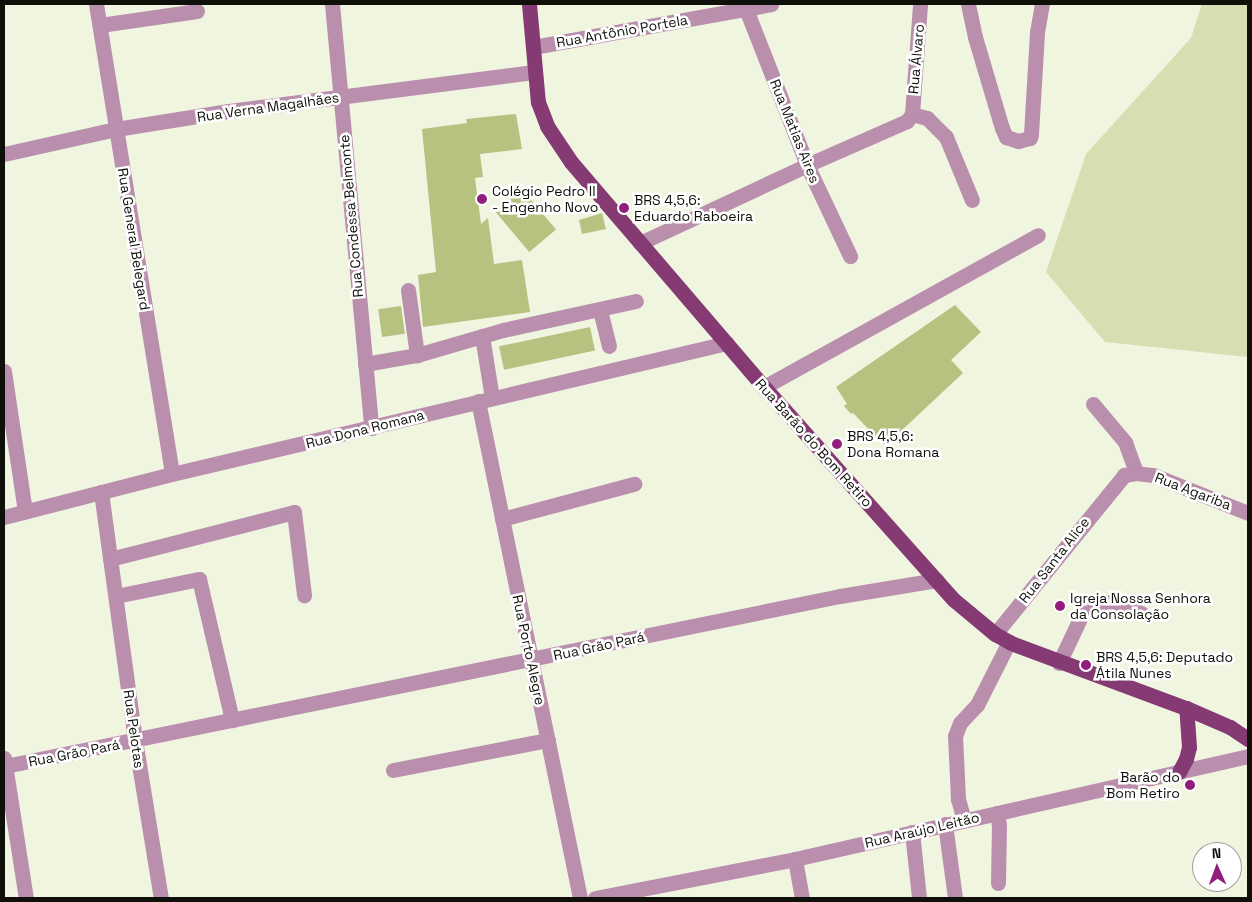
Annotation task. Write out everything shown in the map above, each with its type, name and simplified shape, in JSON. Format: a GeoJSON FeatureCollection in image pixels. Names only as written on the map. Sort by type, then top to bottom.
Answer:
{"type":"FeatureCollection","features":[{"type":"Feature","properties":{"kind":"main road","name":"Rua Barão do Bom Retiro"},"geometry":{"type":"LineString","coordinates":[[529,4],[538,102],[547,126],[571,162],[764,387],[954,600],[995,634],[1009,642],[1059,663],[1186,708],[1230,727],[1248,739]]}},
{"type":"Feature","properties":{"kind":"main road"},"geometry":{"type":"LineString","coordinates":[[1179,772],[1186,759],[1189,747],[1186,708]]}},
{"type":"Feature","properties":{"kind":"street","name":"Rua General Belegard"},"geometry":{"type":"LineString","coordinates":[[96,4],[172,474]]}},
{"type":"Feature","properties":{"kind":"street","name":"Rua Condessa Belmonte"},"geometry":{"type":"LineString","coordinates":[[332,4],[371,428]]}},
{"type":"Feature","properties":{"kind":"street","name":"Rua Antônio Portela"},"geometry":{"type":"LineString","coordinates":[[533,47],[745,6],[771,4]]}},
{"type":"Feature","properties":{"kind":"street","name":"Rua Álvaro"},"geometry":{"type":"LineString","coordinates":[[912,114],[920,4]]}},
{"type":"Feature","properties":{"kind":"street"},"geometry":{"type":"LineString","coordinates":[[968,4],[1002,128],[1006,137],[1018,141],[1030,138],[1031,134],[1037,32],[1042,4]]}},
{"type":"Feature","properties":{"kind":"street","name":"Rua Matias Aires"},"geometry":{"type":"LineString","coordinates":[[745,6],[807,165],[850,256]]}},
{"type":"Feature","properties":{"kind":"street"},"geometry":{"type":"LineString","coordinates":[[100,25],[197,11]]}},
{"type":"Feature","properties":{"kind":"street","name":"Rua Verna Magalhães"},"geometry":{"type":"LineString","coordinates":[[4,154],[116,129],[228,111],[534,72]]}},
{"type":"Feature","properties":{"kind":"street"},"geometry":{"type":"LineString","coordinates":[[640,244],[807,165],[907,121],[912,114],[927,118],[946,137],[972,200]]}},
{"type":"Feature","properties":{"kind":"street"},"geometry":{"type":"LineString","coordinates":[[764,387],[1038,235]]}},
{"type":"Feature","properties":{"kind":"street"},"geometry":{"type":"LineString","coordinates":[[408,290],[417,355]]}},
{"type":"Feature","properties":{"kind":"street"},"geometry":{"type":"LineString","coordinates":[[365,364],[417,355],[482,336],[636,301]]}},
{"type":"Feature","properties":{"kind":"street"},"geometry":{"type":"LineString","coordinates":[[600,310],[609,346]]}},
{"type":"Feature","properties":{"kind":"street","name":"Rua Porto Alegre"},"geometry":{"type":"LineString","coordinates":[[482,336],[485,400],[502,519],[580,898]]}},
{"type":"Feature","properties":{"kind":"street","name":"Rua Dona Romana"},"geometry":{"type":"LineString","coordinates":[[4,517],[172,474],[727,343]]}},
{"type":"Feature","properties":{"kind":"street"},"geometry":{"type":"LineString","coordinates":[[4,371],[25,511]]}},
{"type":"Feature","properties":{"kind":"street"},"geometry":{"type":"LineString","coordinates":[[1093,404],[1126,442],[1136,473]]}},
{"type":"Feature","properties":{"kind":"street","name":"Rua Agariba"},"geometry":{"type":"LineString","coordinates":[[1112,487],[1124,475],[1136,473],[1153,475],[1248,513]]}},
{"type":"Feature","properties":{"kind":"street"},"geometry":{"type":"LineString","coordinates":[[502,519],[634,484]]}},
{"type":"Feature","properties":{"kind":"street","name":"Rua Santa Alice"},"geometry":{"type":"LineString","coordinates":[[995,634],[1112,487]]}},
{"type":"Feature","properties":{"kind":"street","name":"Rua Pelotas"},"geometry":{"type":"LineString","coordinates":[[100,492],[135,740],[161,898]]}},
{"type":"Feature","properties":{"kind":"street"},"geometry":{"type":"LineString","coordinates":[[110,559],[294,512],[304,595]]}},
{"type":"Feature","properties":{"kind":"street"},"geometry":{"type":"LineString","coordinates":[[116,596],[199,579],[232,720]]}},
{"type":"Feature","properties":{"kind":"street","name":"Rua Grão Pará"},"geometry":{"type":"LineString","coordinates":[[5,773],[135,740],[840,596],[937,580]]}},
{"type":"Feature","properties":{"kind":"street"},"geometry":{"type":"LineString","coordinates":[[1059,663],[1085,608],[1093,601],[1115,603],[1141,613]]}},
{"type":"Feature","properties":{"kind":"street"},"geometry":{"type":"LineString","coordinates":[[964,820],[958,799],[955,736],[960,722],[977,705],[1009,642]]}},
{"type":"Feature","properties":{"kind":"street"},"geometry":{"type":"LineString","coordinates":[[393,770],[548,740]]}},
{"type":"Feature","properties":{"kind":"street","name":"Rua Araújo Leitão"},"geometry":{"type":"LineString","coordinates":[[594,898],[795,858],[1248,756]]}},
{"type":"Feature","properties":{"kind":"street"},"geometry":{"type":"LineString","coordinates":[[5,773],[9,827],[26,898]]}},
{"type":"Feature","properties":{"kind":"street"},"geometry":{"type":"LineString","coordinates":[[997,813],[999,825],[998,883]]}},
{"type":"Feature","properties":{"kind":"street"},"geometry":{"type":"LineString","coordinates":[[945,824],[955,898]]}},
{"type":"Feature","properties":{"kind":"street"},"geometry":{"type":"LineString","coordinates":[[912,832],[919,898]]}},
{"type":"Feature","properties":{"kind":"street"},"geometry":{"type":"LineString","coordinates":[[795,858],[802,898]]}},
{"type":"Feature","properties":{"kind":"green space"},"geometry":{"type":"Polygon","coordinates":[[[1202,4],[1248,4],[1248,357],[1105,342],[1046,272],[1086,154],[1191,38],[1202,4]]]}},
{"type":"Feature","properties":{"kind":"building"},"geometry":{"type":"Polygon","coordinates":[[[516,114],[522,149],[480,154],[483,177],[475,178],[481,224],[488,218],[494,264],[522,260],[530,312],[423,327],[418,275],[436,272],[422,129],[467,123],[466,119],[516,114]]]}},
{"type":"Feature","properties":{"kind":"building"},"geometry":{"type":"Polygon","coordinates":[[[522,189],[556,230],[529,252],[495,211],[522,189]]]}},
{"type":"Feature","properties":{"kind":"building"},"geometry":{"type":"Polygon","coordinates":[[[602,213],[606,229],[582,234],[579,220],[602,213]]]}},
{"type":"Feature","properties":{"kind":"building"},"geometry":{"type":"Polygon","coordinates":[[[955,305],[981,332],[951,360],[963,373],[885,446],[844,406],[847,404],[836,387],[955,305]]]}},
{"type":"Feature","properties":{"kind":"building"},"geometry":{"type":"Polygon","coordinates":[[[401,306],[405,334],[382,337],[378,309],[401,306]]]}},
{"type":"Feature","properties":{"kind":"building"},"geometry":{"type":"Polygon","coordinates":[[[590,327],[595,350],[504,370],[499,346],[590,327]]]}},
{"type":"Feature","properties":{"kind":"place","name":"Colégio Pedro II - Engenho Novo"},"geometry":{"type":"Point","coordinates":[482,199]}},
{"type":"Feature","properties":{"kind":"place","name":"BRS 4,5,6: Eduardo Raboeira"},"geometry":{"type":"Point","coordinates":[624,208]}},
{"type":"Feature","properties":{"kind":"place","name":"BRS 4,5,6: Dona Romana"},"geometry":{"type":"Point","coordinates":[837,444]}},
{"type":"Feature","properties":{"kind":"place","name":"Igreja Nossa Senhora da Consolação"},"geometry":{"type":"Point","coordinates":[1060,606]}},
{"type":"Feature","properties":{"kind":"place","name":"BRS 4,5,6: Deputado Átila Nunes"},"geometry":{"type":"Point","coordinates":[1086,665]}},
{"type":"Feature","properties":{"kind":"place","name":"Barão do Bom Retiro"},"geometry":{"type":"Point","coordinates":[1190,785]}}]}
